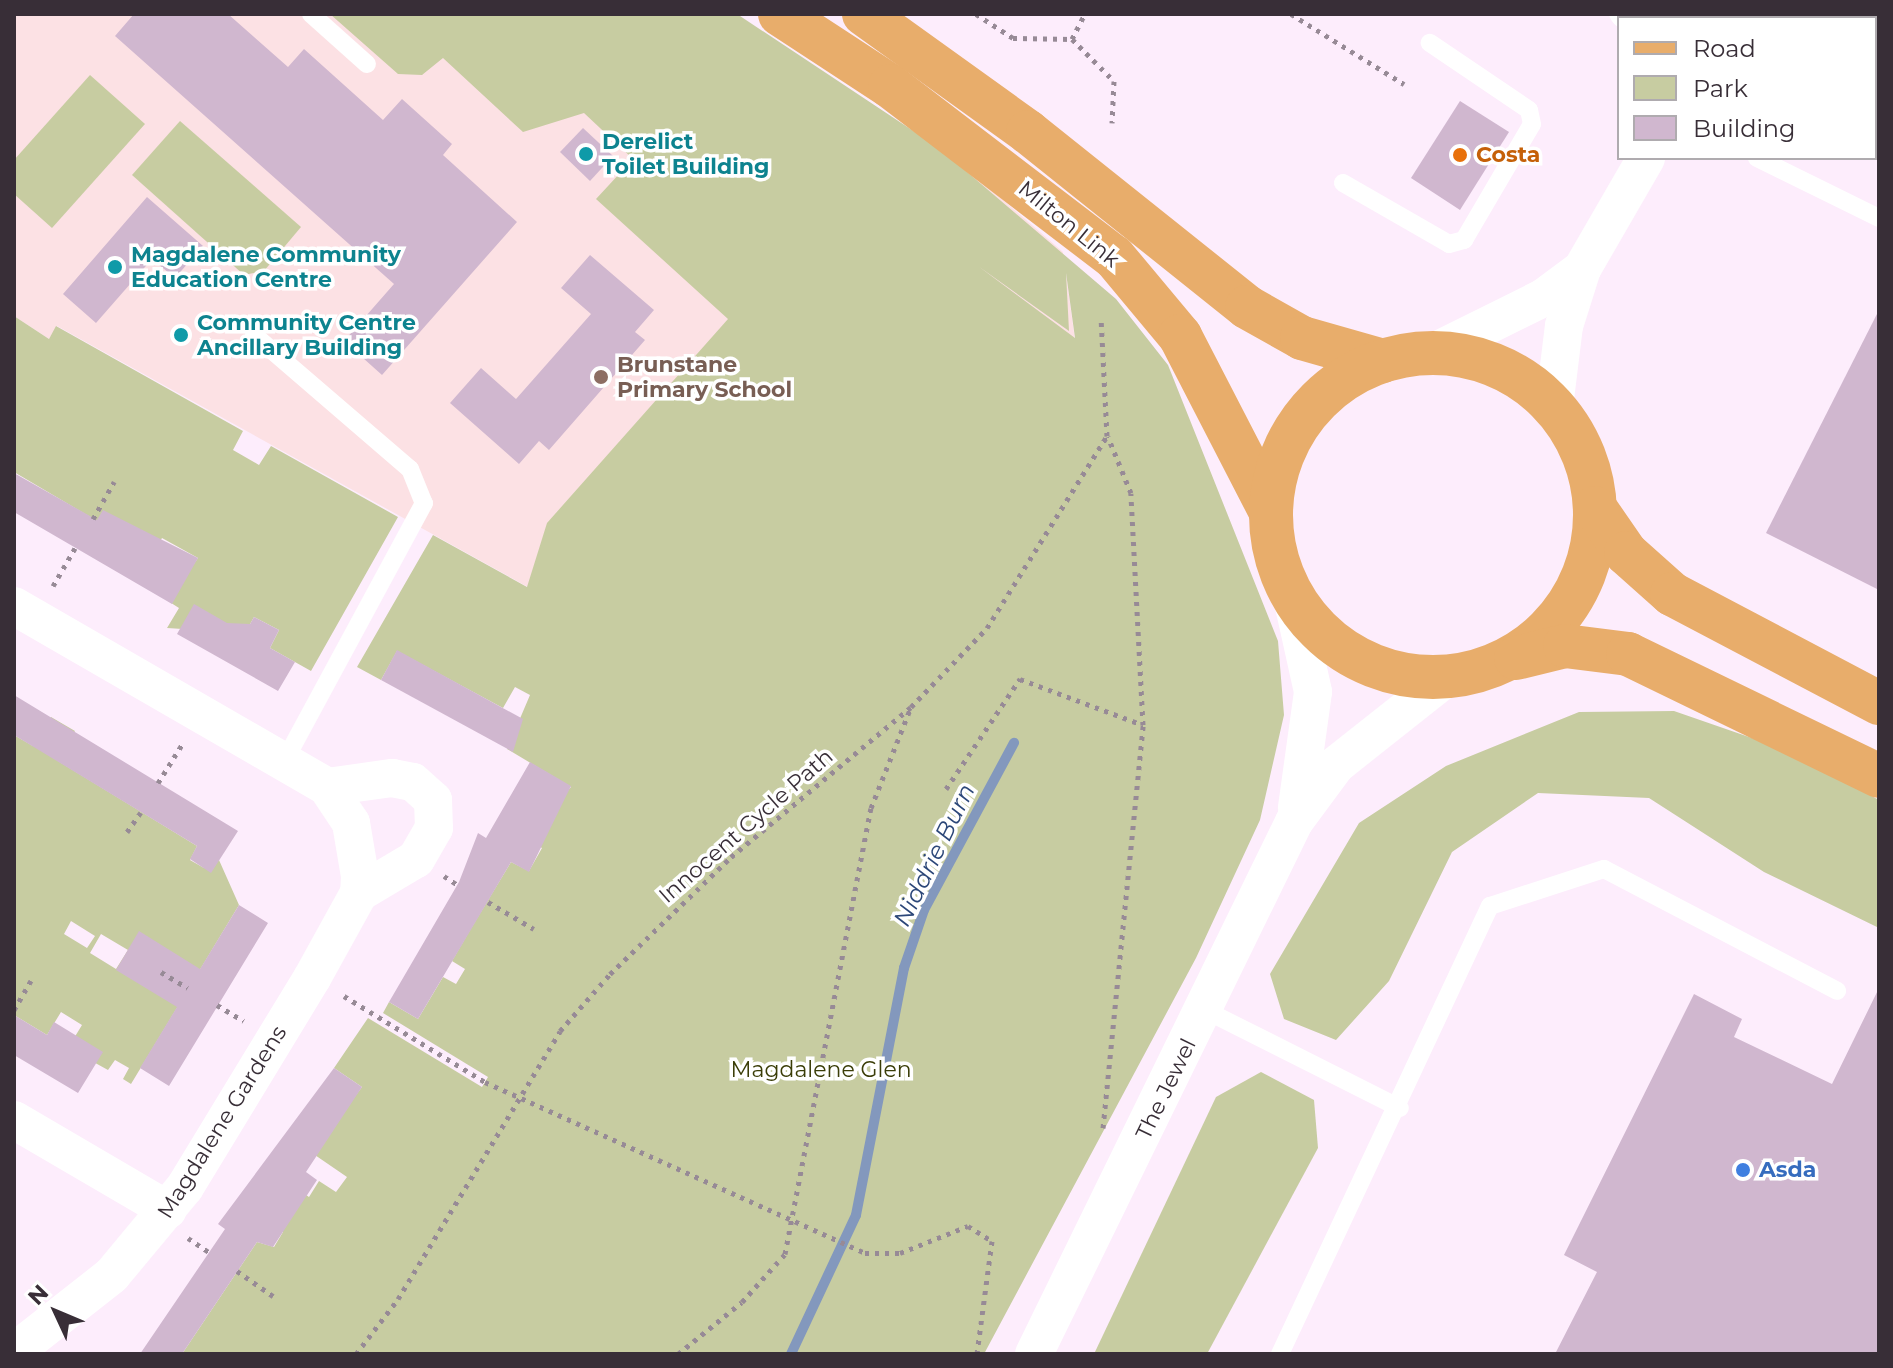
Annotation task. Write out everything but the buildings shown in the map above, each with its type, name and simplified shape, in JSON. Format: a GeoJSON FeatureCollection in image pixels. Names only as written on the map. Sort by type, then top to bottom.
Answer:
{"type":"FeatureCollection","features":[{"type":"Feature","properties":{"kind":"main road","name":"Milton Link"},"geometry":{"type":"LineString","coordinates":[[780,14],[890,86],[1114,257],[1180,336],[1271,512]]}},
{"type":"Feature","properties":{"kind":"main road","name":"Milton Link"},"geometry":{"type":"LineString","coordinates":[[864,14],[1053,152],[1247,307],[1302,338],[1383,361]]}},
{"type":"Feature","properties":{"kind":"main road"},"geometry":{"type":"LineString","coordinates":[[1879,703],[1672,594],[1626,553],[1595,508],[1580,446],[1554,407],[1497,366],[1432,353],[1383,361],[1332,388],[1307,413],[1280,460],[1271,512],[1292,597],[1312,625],[1360,661],[1413,677],[1447,677],[1565,646],[1628,654],[1879,776]]}},
{"type":"Feature","properties":{"kind":"main road"},"geometry":{"type":"LineString","coordinates":[[1508,660],[1540,638],[1581,584],[1595,508]]}},
{"type":"Feature","properties":{"kind":"street"},"geometry":{"type":"LineString","coordinates":[[1554,407],[1564,326],[1582,269],[1645,160]]}},
{"type":"Feature","properties":{"kind":"street"},"geometry":{"type":"LineString","coordinates":[[1432,353],[1543,298],[1582,269]]}},
{"type":"Feature","properties":{"kind":"street","name":"The Jewel"},"geometry":{"type":"LineString","coordinates":[[1292,597],[1313,692],[1294,822]]}},
{"type":"Feature","properties":{"kind":"street"},"geometry":{"type":"LineString","coordinates":[[24,612],[327,787],[357,843],[359,893],[416,859],[434,828],[433,800],[413,782],[392,778],[327,787]]}},
{"type":"Feature","properties":{"kind":"street","name":"The Jewel"},"geometry":{"type":"LineString","coordinates":[[1034,1354],[1133,1158],[1294,822],[1336,765],[1447,677]]}},
{"type":"Feature","properties":{"kind":"street","name":"Magdalene Gardens"},"geometry":{"type":"LineString","coordinates":[[14,1352],[91,1294],[168,1210],[312,978],[359,893]]}},
{"type":"Feature","properties":{"kind":"street"},"geometry":{"type":"LineString","coordinates":[[14,1120],[168,1210]]}},
{"type":"Feature","properties":{"kind":"lane"},"geometry":{"type":"LineString","coordinates":[[311,14],[367,64]]}},
{"type":"Feature","properties":{"kind":"lane"},"geometry":{"type":"LineString","coordinates":[[1343,183],[1449,244],[1464,240],[1532,124],[1529,110],[1430,43]]}},
{"type":"Feature","properties":{"kind":"lane"},"geometry":{"type":"LineString","coordinates":[[1761,160],[1879,218]]}},
{"type":"Feature","properties":{"kind":"lane"},"geometry":{"type":"LineString","coordinates":[[254,335],[410,469],[424,503],[284,762]]}},
{"type":"Feature","properties":{"kind":"lane"},"geometry":{"type":"LineString","coordinates":[[1280,1354],[1400,1108],[1490,906],[1544,884],[1604,869],[1837,991]]}},
{"type":"Feature","properties":{"kind":"lane"},"geometry":{"type":"LineString","coordinates":[[1205,1010],[1400,1108]]}},
{"type":"Feature","properties":{"kind":"path"},"geometry":{"type":"LineString","coordinates":[[976,14],[1013,38],[1072,39],[1114,81],[1112,123]]}},
{"type":"Feature","properties":{"kind":"path"},"geometry":{"type":"LineString","coordinates":[[1072,39],[1085,14]]}},
{"type":"Feature","properties":{"kind":"path"},"geometry":{"type":"LineString","coordinates":[[1291,14],[1404,84]]}},
{"type":"Feature","properties":{"kind":"path"},"geometry":{"type":"LineString","coordinates":[[1101,317],[1107,436],[1131,493],[1143,725],[1101,1139],[1133,1158]]}},
{"type":"Feature","properties":{"kind":"path","name":"Innocent Cycle Path"},"geometry":{"type":"LineString","coordinates":[[356,1354],[398,1299],[560,1031],[669,913],[911,707],[987,628],[1107,436]]}},
{"type":"Feature","properties":{"kind":"path"},"geometry":{"type":"LineString","coordinates":[[93,519],[114,482]]}},
{"type":"Feature","properties":{"kind":"path"},"geometry":{"type":"LineString","coordinates":[[24,612],[75,548]]}},
{"type":"Feature","properties":{"kind":"path"},"geometry":{"type":"LineString","coordinates":[[946,789],[1020,679],[1143,725]]}},
{"type":"Feature","properties":{"kind":"path"},"geometry":{"type":"LineString","coordinates":[[678,1354],[766,1280],[794,1224],[871,808],[911,707]]}},
{"type":"Feature","properties":{"kind":"path"},"geometry":{"type":"LineString","coordinates":[[158,783],[201,715]]}},
{"type":"Feature","properties":{"kind":"path"},"geometry":{"type":"LineString","coordinates":[[127,832],[141,812]]}},
{"type":"Feature","properties":{"kind":"path"},"geometry":{"type":"LineString","coordinates":[[488,902],[534,929]]}},
{"type":"Feature","properties":{"kind":"path"},"geometry":{"type":"LineString","coordinates":[[161,972],[188,988]]}},
{"type":"Feature","properties":{"kind":"path"},"geometry":{"type":"LineString","coordinates":[[312,978],[518,1098],[805,1230],[865,1253],[900,1253],[968,1226],[992,1241],[977,1354]]}},
{"type":"Feature","properties":{"kind":"path"},"geometry":{"type":"LineString","coordinates":[[14,1010],[31,981]]}},
{"type":"Feature","properties":{"kind":"path"},"geometry":{"type":"LineString","coordinates":[[237,1271],[273,1296]]}},
{"type":"Feature","properties":{"kind":"shaded area","name":"Brunstane Primary School"},"geometry":{"type":"Polygon","coordinates":[[[14,14],[734,14],[957,160],[1063,252],[1075,340],[701,683],[57,326],[49,339],[14,316],[14,14]]]}},
{"type":"Feature","properties":{"kind":"green space","name":"Magdalene Glen"},"geometry":{"type":"Polygon","coordinates":[[[330,14],[737,14],[939,148],[1116,299],[1168,365],[1278,641],[1284,715],[1260,820],[1196,958],[984,1354],[182,1354],[257,1242],[274,1247],[283,1232],[271,1223],[295,1187],[309,1197],[319,1181],[336,1192],[347,1177],[312,1153],[362,1087],[334,1068],[368,1018],[482,1087],[488,1077],[383,1013],[389,1002],[418,1019],[443,977],[456,984],[465,969],[452,961],[470,930],[511,862],[529,871],[542,848],[525,838],[571,787],[507,749],[530,695],[515,687],[503,708],[397,651],[381,680],[357,667],[433,535],[527,587],[547,523],[728,319],[596,199],[633,159],[584,113],[523,132],[443,58],[422,75],[398,74],[330,14]],[[978,266],[1075,338],[1066,273],[1069,331],[978,266]]]}},
{"type":"Feature","properties":{"kind":"green space"},"geometry":{"type":"Polygon","coordinates":[[[90,75],[145,124],[52,228],[14,194],[14,160],[90,75]]]}},
{"type":"Feature","properties":{"kind":"green space"},"geometry":{"type":"Polygon","coordinates":[[[180,121],[301,227],[264,271],[244,275],[132,175],[180,121]]]}},
{"type":"Feature","properties":{"kind":"green space"},"geometry":{"type":"Polygon","coordinates":[[[14,316],[49,339],[56,326],[243,431],[233,450],[259,465],[271,446],[398,517],[311,671],[270,648],[279,630],[254,617],[245,633],[167,628],[179,608],[168,601],[198,558],[162,538],[153,554],[14,472],[14,316]]]}},
{"type":"Feature","properties":{"kind":"green space"},"geometry":{"type":"Polygon","coordinates":[[[1674,711],[1781,748],[1879,800],[1879,928],[1764,872],[1649,798],[1538,793],[1452,852],[1389,981],[1336,1040],[1284,1019],[1270,974],[1359,823],[1446,766],[1579,712],[1674,711]]]}},
{"type":"Feature","properties":{"kind":"green space"},"geometry":{"type":"Polygon","coordinates":[[[51,717],[75,731],[58,761],[197,846],[190,860],[204,868],[219,860],[239,905],[131,1084],[123,1079],[129,1068],[115,1060],[108,1070],[68,1048],[82,1025],[61,1012],[47,1035],[14,1015],[14,735],[33,746],[51,717]],[[71,921],[64,934],[87,948],[95,936],[71,921]],[[101,934],[90,953],[116,969],[128,950],[101,934]]]}},
{"type":"Feature","properties":{"kind":"green space"},"geometry":{"type":"Polygon","coordinates":[[[1261,1072],[1314,1100],[1318,1148],[1207,1354],[1094,1354],[1216,1097],[1261,1072]]]}},
{"type":"Feature","properties":{"kind":"waterway","name":"Niddrie Burn"},"geometry":{"type":"LineString","coordinates":[[791,1354],[856,1215],[904,968],[924,910],[1014,743]]}},
{"type":"Feature","properties":{"kind":"place","name":"Derelict Toilet Building"},"geometry":{"type":"Point","coordinates":[586,154]}},
{"type":"Feature","properties":{"kind":"place","name":"Costa"},"geometry":{"type":"Point","coordinates":[1460,155]}},
{"type":"Feature","properties":{"kind":"place","name":"Magdalene Community Education Centre"},"geometry":{"type":"Point","coordinates":[115,267]}},
{"type":"Feature","properties":{"kind":"place","name":"Community Centre Ancillary Building"},"geometry":{"type":"Point","coordinates":[181,335]}},
{"type":"Feature","properties":{"kind":"place","name":"Brunstane Primary School"},"geometry":{"type":"Point","coordinates":[601,377]}},
{"type":"Feature","properties":{"kind":"place","name":"Asda"},"geometry":{"type":"Point","coordinates":[1743,1170]}}]}
